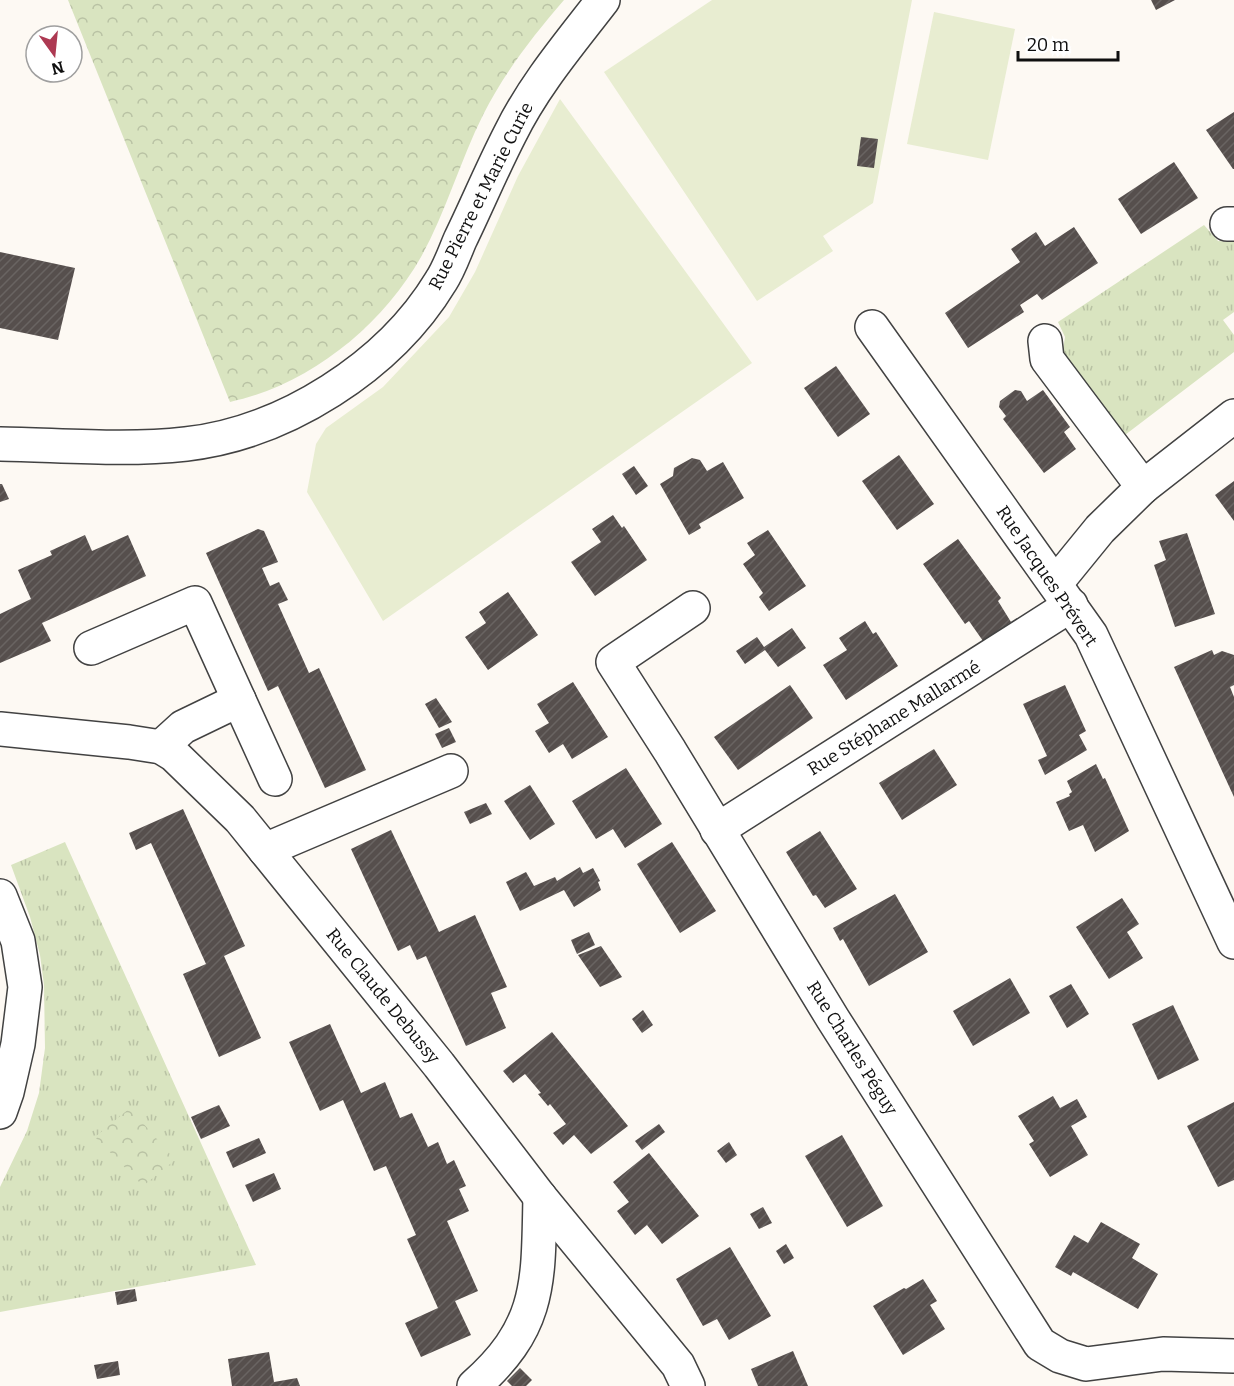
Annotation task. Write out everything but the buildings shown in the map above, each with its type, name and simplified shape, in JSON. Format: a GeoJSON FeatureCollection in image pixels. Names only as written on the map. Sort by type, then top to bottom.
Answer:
{"type":"FeatureCollection","features":[{"type":"Feature","properties":{"kind":"street","name":"Rue Pierre et Marie Curie"},"geometry":{"type":"LineString","coordinates":[[0,444],[142,447],[187,444],[249,431],[295,411],[374,359],[408,327],[441,281],[511,132],[541,82],[603,0]]}},
{"type":"Feature","properties":{"kind":"street","name":"Rue Jacques Prévert"},"geometry":{"type":"LineString","coordinates":[[872,327],[1091,635],[1225,892],[1234,942]]}},
{"type":"Feature","properties":{"kind":"street"},"geometry":{"type":"LineString","coordinates":[[1045,341],[1047,359],[1143,486]]}},
{"type":"Feature","properties":{"kind":"street","name":"Rue Stéphane Mallarmé"},"geometry":{"type":"LineString","coordinates":[[717,830],[1063,594],[1100,529],[1143,486],[1234,416]]}},
{"type":"Feature","properties":{"kind":"street"},"geometry":{"type":"LineString","coordinates":[[91,648],[195,603],[275,779]]}},
{"type":"Feature","properties":{"kind":"street","name":"Rue Charles Péguy"},"geometry":{"type":"LineString","coordinates":[[693,608],[613,662],[840,1029],[1040,1344],[1060,1356],[1086,1364],[1163,1354],[1234,1356]]}},
{"type":"Feature","properties":{"kind":"street"},"geometry":{"type":"LineString","coordinates":[[161,747],[183,727],[239,700]]}},
{"type":"Feature","properties":{"kind":"street","name":"Rue Claude Debussy"},"geometry":{"type":"LineString","coordinates":[[0,729],[129,742],[161,747],[174,755],[240,819],[439,1065],[540,1197],[678,1365],[688,1386]]}},
{"type":"Feature","properties":{"kind":"street"},"geometry":{"type":"LineString","coordinates":[[265,850],[451,771]]}},
{"type":"Feature","properties":{"kind":"street"},"geometry":{"type":"LineString","coordinates":[[0,896],[18,941],[25,987],[18,1044],[8,1092],[0,1112]]}},
{"type":"Feature","properties":{"kind":"street"},"geometry":{"type":"LineString","coordinates":[[474,1386],[495,1368],[517,1339],[530,1310],[538,1275],[540,1197]]}},
{"type":"Feature","properties":{"kind":"green space"},"geometry":{"type":"Polygon","coordinates":[[[68,0],[564,0],[520,55],[491,99],[430,240],[405,283],[364,329],[315,367],[259,394],[230,402],[84,40],[84,24],[78,24],[68,0]]]}},
{"type":"Feature","properties":{"kind":"green space"},"geometry":{"type":"Polygon","coordinates":[[[712,0],[912,0],[873,203],[823,236],[833,251],[757,301],[604,72],[712,0]]]}},
{"type":"Feature","properties":{"kind":"green space"},"geometry":{"type":"Polygon","coordinates":[[[934,12],[1015,29],[988,160],[907,144],[934,12]]]}},
{"type":"Feature","properties":{"kind":"green space"},"geometry":{"type":"Polygon","coordinates":[[[560,99],[752,363],[383,621],[307,492],[316,444],[326,428],[383,387],[449,317],[475,272],[518,176],[560,99]]]}},
{"type":"Feature","properties":{"kind":"green space"},"geometry":{"type":"Polygon","coordinates":[[[1204,225],[1218,241],[1234,242],[1234,312],[1223,320],[1234,335],[1234,352],[1121,438],[1062,356],[1065,337],[1058,322],[1204,225]]]}},
{"type":"Feature","properties":{"kind":"green space"},"geometry":{"type":"Polygon","coordinates":[[[65,842],[256,1265],[0,1312],[0,1187],[27,1131],[39,1093],[45,1048],[44,985],[40,955],[30,917],[11,865],[65,842]]]}},
{"type":"Feature","properties":{"kind":"green space"},"geometry":{"type":"Polygon","coordinates":[[[130,1108],[175,1160],[143,1186],[95,1137],[130,1108]]]}}]}
